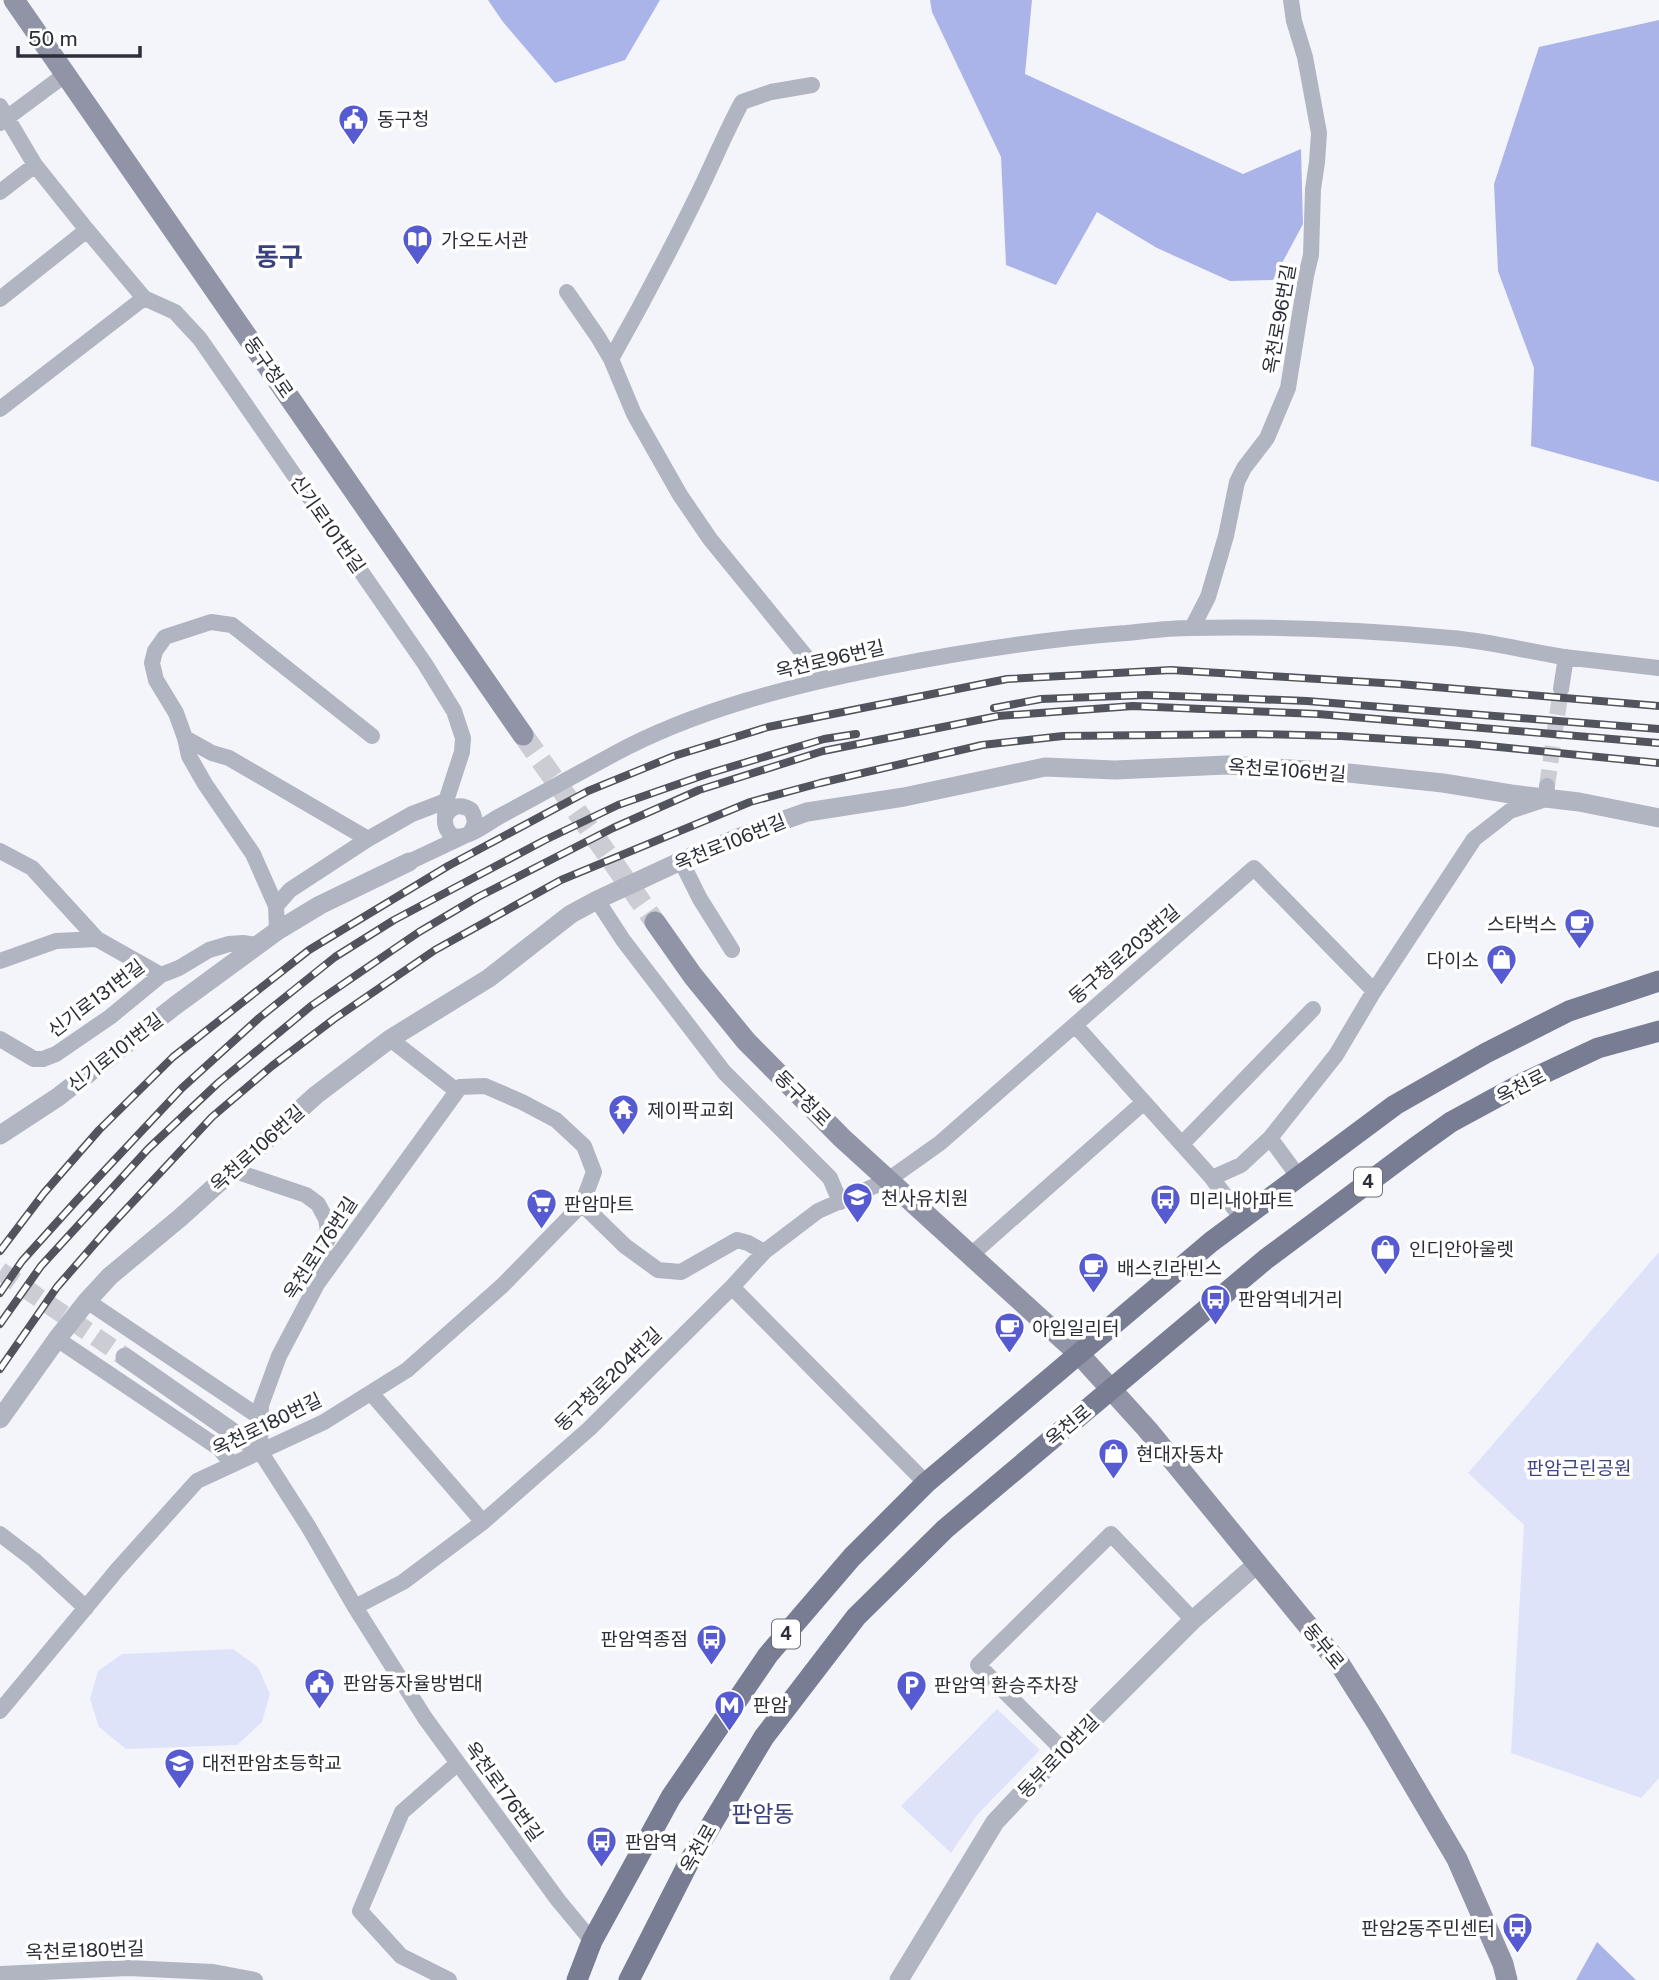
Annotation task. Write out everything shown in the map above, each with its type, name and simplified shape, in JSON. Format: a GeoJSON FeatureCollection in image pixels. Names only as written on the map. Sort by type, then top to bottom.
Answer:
{"type":"FeatureCollection","features":[{"type":"Feature","properties":{"kind":"main road","name":"동구청로"},"geometry":{"type":"LineString","coordinates":[[14,0],[523,735]]}},
{"type":"Feature","properties":{"kind":"main road","name":"동구청로"},"geometry":{"type":"LineString","coordinates":[[655,922],[693,976],[746,1041],[842,1138],[1079,1354]]}},
{"type":"Feature","properties":{"kind":"main road","name":"4"},"geometry":{"type":"LineString","coordinates":[[577,1980],[592,1941],[671,1797],[768,1655],[852,1558],[926,1483],[1211,1242],[1395,1105],[1486,1053],[1569,1011],[1659,981]]}},
{"type":"Feature","properties":{"kind":"main road","name":"옥천로"},"geometry":{"type":"LineString","coordinates":[[629,1980],[689,1862],[764,1737],[856,1617],[945,1529],[1266,1259],[1451,1122],[1523,1083],[1598,1048],[1659,1031]]}},
{"type":"Feature","properties":{"kind":"main road","name":"동부로"},"geometry":{"type":"LineString","coordinates":[[1079,1354],[1147,1429],[1341,1666],[1457,1859],[1503,1964],[1507,1980]]}},
{"type":"Feature","properties":{"kind":"street","name":"옥천로96번길"},"geometry":{"type":"LineString","coordinates":[[1192,628],[1208,597],[1226,536],[1237,482],[1244,468],[1267,439],[1288,388],[1311,256],[1318,133],[1305,57],[1291,0]]}},
{"type":"Feature","properties":{"kind":"street"},"geometry":{"type":"LineString","coordinates":[[2,116],[66,74]]}},
{"type":"Feature","properties":{"kind":"street"},"geometry":{"type":"LineString","coordinates":[[611,359],[663,264],[742,102],[771,92],[812,85]]}},
{"type":"Feature","properties":{"kind":"street","name":"신기로101번길"},"geometry":{"type":"LineString","coordinates":[[2,116],[35,165],[144,298],[175,312],[200,339],[425,664],[454,710],[463,738],[462,752],[445,814]]}},
{"type":"Feature","properties":{"kind":"street"},"geometry":{"type":"LineString","coordinates":[[0,192],[35,165]]}},
{"type":"Feature","properties":{"kind":"street"},"geometry":{"type":"LineString","coordinates":[[0,299],[87,230]]}},
{"type":"Feature","properties":{"kind":"street"},"geometry":{"type":"LineString","coordinates":[[567,292],[611,359],[634,414],[680,495],[710,539],[825,680]]}},
{"type":"Feature","properties":{"kind":"street"},"geometry":{"type":"LineString","coordinates":[[0,409],[144,298]]}},
{"type":"Feature","properties":{"kind":"street"},"geometry":{"type":"LineString","coordinates":[[277,931],[276,906],[253,854],[205,785],[189,756],[176,713],[156,680],[152,663],[155,651],[165,637],[211,622],[232,625],[372,736]]}},
{"type":"Feature","properties":{"kind":"street","name":"옥천로96번길"},"geometry":{"type":"LineString","coordinates":[[410,862],[467,835],[626,748],[686,722],[760,697],[825,680],[966,651],[1041,640],[1192,628],[1353,631],[1455,638],[1566,657],[1659,668]]}},
{"type":"Feature","properties":{"kind":"street"},"geometry":{"type":"LineString","coordinates":[[1561,689],[1566,657]]}},
{"type":"Feature","properties":{"kind":"street"},"geometry":{"type":"LineString","coordinates":[[185,738],[212,753],[229,758],[368,839]]}},
{"type":"Feature","properties":{"kind":"street","name":"옥천로106번길"},"geometry":{"type":"LineString","coordinates":[[0,1419],[57,1339],[110,1276],[181,1217],[316,1095],[390,1039],[489,978],[571,914],[681,861],[770,825],[807,812],[904,797],[1045,767],[1115,770],[1167,766],[1239,766],[1339,772],[1547,792],[1578,802],[1659,818]]}},
{"type":"Feature","properties":{"kind":"street"},"geometry":{"type":"LineString","coordinates":[[445,814],[451,834],[467,835],[474,828],[475,822],[460,801],[454,778]]}},
{"type":"Feature","properties":{"kind":"street"},"geometry":{"type":"LineString","coordinates":[[1212,1178],[1241,1165],[1270,1138],[1336,1055],[1374,991],[1474,839],[1510,811],[1547,792]]}},
{"type":"Feature","properties":{"kind":"street"},"geometry":{"type":"LineString","coordinates":[[410,862],[435,840],[445,814],[453,808],[459,806],[482,815],[502,815]]}},
{"type":"Feature","properties":{"kind":"street"},"geometry":{"type":"LineString","coordinates":[[276,906],[290,890],[412,814],[445,814]]}},
{"type":"Feature","properties":{"kind":"street"},"geometry":{"type":"LineString","coordinates":[[0,851],[32,869],[97,939],[161,975]]}},
{"type":"Feature","properties":{"kind":"street"},"geometry":{"type":"LineString","coordinates":[[681,861],[700,899],[732,950]]}},
{"type":"Feature","properties":{"kind":"street","name":"신기로101번길"},"geometry":{"type":"LineString","coordinates":[[0,1135],[66,1091],[277,931],[320,905],[410,862]]}},
{"type":"Feature","properties":{"kind":"street","name":"동구청로203번길"},"geometry":{"type":"LineString","coordinates":[[888,1180],[940,1143],[1254,868],[1374,991]]}},
{"type":"Feature","properties":{"kind":"street"},"geometry":{"type":"LineString","coordinates":[[597,900],[623,940],[724,1072],[830,1178],[840,1202]]}},
{"type":"Feature","properties":{"kind":"street"},"geometry":{"type":"LineString","coordinates":[[0,961],[56,941],[97,939]]}},
{"type":"Feature","properties":{"kind":"street","name":"신기로131번길"},"geometry":{"type":"LineString","coordinates":[[0,1040],[34,1059],[43,1059],[56,1054],[110,1017],[161,975],[179,968],[209,950],[229,944],[258,945]]}},
{"type":"Feature","properties":{"kind":"street"},"geometry":{"type":"LineString","coordinates":[[1182,1144],[1313,1009]]}},
{"type":"Feature","properties":{"kind":"street"},"geometry":{"type":"LineString","coordinates":[[1075,1025],[1212,1178],[1242,1219]]}},
{"type":"Feature","properties":{"kind":"street"},"geometry":{"type":"LineString","coordinates":[[390,1039],[457,1091],[460,1087],[485,1086],[556,1120],[584,1146],[594,1172],[582,1204],[625,1246],[658,1270],[681,1272],[737,1240],[764,1252]]}},
{"type":"Feature","properties":{"kind":"street","name":"옥천로176번길"},"geometry":{"type":"LineString","coordinates":[[457,1091],[317,1284],[279,1356],[261,1405],[260,1451],[425,1718],[558,1900],[592,1941]]}},
{"type":"Feature","properties":{"kind":"street"},"geometry":{"type":"LineString","coordinates":[[971,1255],[1144,1102]]}},
{"type":"Feature","properties":{"kind":"street"},"geometry":{"type":"LineString","coordinates":[[1270,1138],[1298,1176]]}},
{"type":"Feature","properties":{"kind":"street"},"geometry":{"type":"LineString","coordinates":[[232,1170],[306,1195],[318,1204],[326,1219],[329,1237],[313,1269],[317,1284]]}},
{"type":"Feature","properties":{"kind":"street","name":"동구청로204번길"},"geometry":{"type":"LineString","coordinates":[[355,1607],[403,1582],[483,1522],[589,1429],[764,1252],[818,1211],[888,1180]]}},
{"type":"Feature","properties":{"kind":"street","name":"옥천로180번길"},"geometry":{"type":"LineString","coordinates":[[0,1711],[197,1481],[324,1422],[407,1370],[503,1285],[582,1204]]}},
{"type":"Feature","properties":{"kind":"street"},"geometry":{"type":"LineString","coordinates":[[732,1287],[926,1483]]}},
{"type":"Feature","properties":{"kind":"street"},"geometry":{"type":"LineString","coordinates":[[87,1301],[261,1418]]}},
{"type":"Feature","properties":{"kind":"street"},"geometry":{"type":"LineString","coordinates":[[57,1339],[219,1448],[232,1464]]}},
{"type":"Feature","properties":{"kind":"street"},"geometry":{"type":"LineString","coordinates":[[125,1357],[260,1451]]}},
{"type":"Feature","properties":{"kind":"street"},"geometry":{"type":"LineString","coordinates":[[370,1393],[483,1522]]}},
{"type":"Feature","properties":{"kind":"street"},"geometry":{"type":"LineString","coordinates":[[0,1534],[34,1560],[86,1608]]}},
{"type":"Feature","properties":{"kind":"street"},"geometry":{"type":"LineString","coordinates":[[1063,1750],[978,1665],[1111,1534],[1193,1620]]}},
{"type":"Feature","properties":{"kind":"street","name":"동부로10번길"},"geometry":{"type":"LineString","coordinates":[[899,1980],[995,1822],[1193,1620],[1257,1563]]}},
{"type":"Feature","properties":{"kind":"street"},"geometry":{"type":"LineString","coordinates":[[449,1980],[401,1956],[360,1911],[402,1812],[458,1763]]}},
{"type":"Feature","properties":{"kind":"street","name":"옥천로180번길"},"geometry":{"type":"LineString","coordinates":[[0,1974],[128,1968],[213,1972],[255,1980]]}},
{"type":"Feature","properties":{"kind":"green space","name":"판암근린공원"},"geometry":{"type":"Polygon","coordinates":[[[1659,1252],[1659,1778],[1641,1798],[1511,1753],[1524,1525],[1468,1473],[1659,1252]]]}},
{"type":"Feature","properties":{"kind":"green space"},"geometry":{"type":"Polygon","coordinates":[[[233,1649],[258,1667],[270,1694],[262,1722],[237,1745],[126,1749],[99,1727],[90,1699],[98,1671],[122,1654],[233,1649]]]}},
{"type":"Feature","properties":{"kind":"green space"},"geometry":{"type":"Polygon","coordinates":[[[997,1709],[1040,1750],[977,1815],[951,1853],[901,1806],[997,1709]]]}},
{"type":"Feature","properties":{"kind":"shaded area"},"geometry":{"type":"Polygon","coordinates":[[[488,0],[660,0],[625,60],[555,83],[503,22],[488,0]]]}},
{"type":"Feature","properties":{"kind":"shaded area"},"geometry":{"type":"Polygon","coordinates":[[[930,0],[1032,0],[1025,74],[1243,174],[1301,149],[1303,224],[1273,280],[1230,281],[1157,248],[1097,212],[1056,285],[1006,265],[1001,157],[932,12],[930,0]]]}},
{"type":"Feature","properties":{"kind":"shaded area"},"geometry":{"type":"Polygon","coordinates":[[[1659,20],[1659,482],[1531,446],[1534,368],[1498,271],[1494,184],[1539,47],[1659,20]]]}},
{"type":"Feature","properties":{"kind":"shaded area"},"geometry":{"type":"Polygon","coordinates":[[[1597,1942],[1636,1980],[1576,1980],[1597,1942]]]}},
{"type":"Feature","properties":{"kind":"tunnel"},"geometry":{"type":"LineString","coordinates":[[1547,786],[1561,689]]}},
{"type":"Feature","properties":{"kind":"tunnel"},"geometry":{"type":"LineString","coordinates":[[523,735],[655,922]]}},
{"type":"Feature","properties":{"kind":"tunnel"},"geometry":{"type":"LineString","coordinates":[[0,1271],[125,1357]]}},
{"type":"Feature","properties":{"kind":"railway"},"geometry":{"type":"LineString","coordinates":[[0,1251],[44,1193],[99,1130],[173,1057],[309,950],[448,866],[588,791],[674,756],[768,727],[1007,679],[1171,670],[1399,684],[1659,706]]}},
{"type":"Feature","properties":{"kind":"railway"},"geometry":{"type":"LineString","coordinates":[[994,708],[1041,699],[1146,695],[1307,701],[1659,729]]}},
{"type":"Feature","properties":{"kind":"railway"},"geometry":{"type":"LineString","coordinates":[[0,1324],[41,1266],[148,1149],[218,1083],[311,1006],[419,932],[478,897],[613,828],[699,790],[823,751],[998,716],[1133,706],[1318,714],[1659,743]]}},
{"type":"Feature","properties":{"kind":"railway"},"geometry":{"type":"LineString","coordinates":[[0,1293],[22,1261],[182,1088],[259,1018],[335,957],[394,920],[545,840],[618,805],[707,774],[824,739],[856,734]]}},
{"type":"Feature","properties":{"kind":"railway"},"geometry":{"type":"LineString","coordinates":[[0,1369],[57,1287],[212,1117],[272,1066],[334,1019],[435,950],[561,880],[750,802],[982,745],[1063,736],[1341,736],[1469,744],[1659,763]]}},
{"type":"Feature","properties":{"kind":"place","name":"동구청"},"geometry":{"type":"Point","coordinates":[354,146]}},
{"type":"Feature","properties":{"kind":"place","name":"가오도서관"},"geometry":{"type":"Point","coordinates":[418,267]}},
{"type":"Feature","properties":{"kind":"place","name":"스타벅스"},"geometry":{"type":"Point","coordinates":[1580,951]}},
{"type":"Feature","properties":{"kind":"place","name":"다이소"},"geometry":{"type":"Point","coordinates":[1502,987]}},
{"type":"Feature","properties":{"kind":"place","name":"제이팍교회"},"geometry":{"type":"Point","coordinates":[624,1137]}},
{"type":"Feature","properties":{"kind":"place","name":"천사유치원"},"geometry":{"type":"Point","coordinates":[858,1225]}},
{"type":"Feature","properties":{"kind":"place","name":"미리내아파트"},"geometry":{"type":"Point","coordinates":[1166,1227]}},
{"type":"Feature","properties":{"kind":"place","name":"판암마트"},"geometry":{"type":"Point","coordinates":[541,1231]}},
{"type":"Feature","properties":{"kind":"place","name":"인디안아울렛"},"geometry":{"type":"Point","coordinates":[1386,1276]}},
{"type":"Feature","properties":{"kind":"place","name":"배스킨라빈스"},"geometry":{"type":"Point","coordinates":[1094,1295]}},
{"type":"Feature","properties":{"kind":"place","name":"판암역네거리"},"geometry":{"type":"Point","coordinates":[1215,1326]}},
{"type":"Feature","properties":{"kind":"place","name":"아임일리터"},"geometry":{"type":"Point","coordinates":[1009,1355]}},
{"type":"Feature","properties":{"kind":"place","name":"현대자동차"},"geometry":{"type":"Point","coordinates":[1113,1481]}},
{"type":"Feature","properties":{"kind":"place","name":"판암역종점"},"geometry":{"type":"Point","coordinates":[711,1666]}},
{"type":"Feature","properties":{"kind":"place","name":"판암동자율방범대"},"geometry":{"type":"Point","coordinates":[320,1710]}},
{"type":"Feature","properties":{"kind":"place","name":"판암역 환승주차장"},"geometry":{"type":"Point","coordinates":[911,1712]}},
{"type":"Feature","properties":{"kind":"place","name":"판암"},"geometry":{"type":"Point","coordinates":[730,1732]}},
{"type":"Feature","properties":{"kind":"place","name":"대전판암초등학교"},"geometry":{"type":"Point","coordinates":[179,1790]}},
{"type":"Feature","properties":{"kind":"place","name":"판암역"},"geometry":{"type":"Point","coordinates":[602,1869]}},
{"type":"Feature","properties":{"kind":"place","name":"판암2동주민센터"},"geometry":{"type":"Point","coordinates":[1518,1955]}},
{"type":"Feature","properties":{"kind":"district","name":"동구"},"geometry":{"type":"Point","coordinates":[279,257]}},
{"type":"Feature","properties":{"kind":"district","name":"판암동"},"geometry":{"type":"Point","coordinates":[763,1814]}}]}
